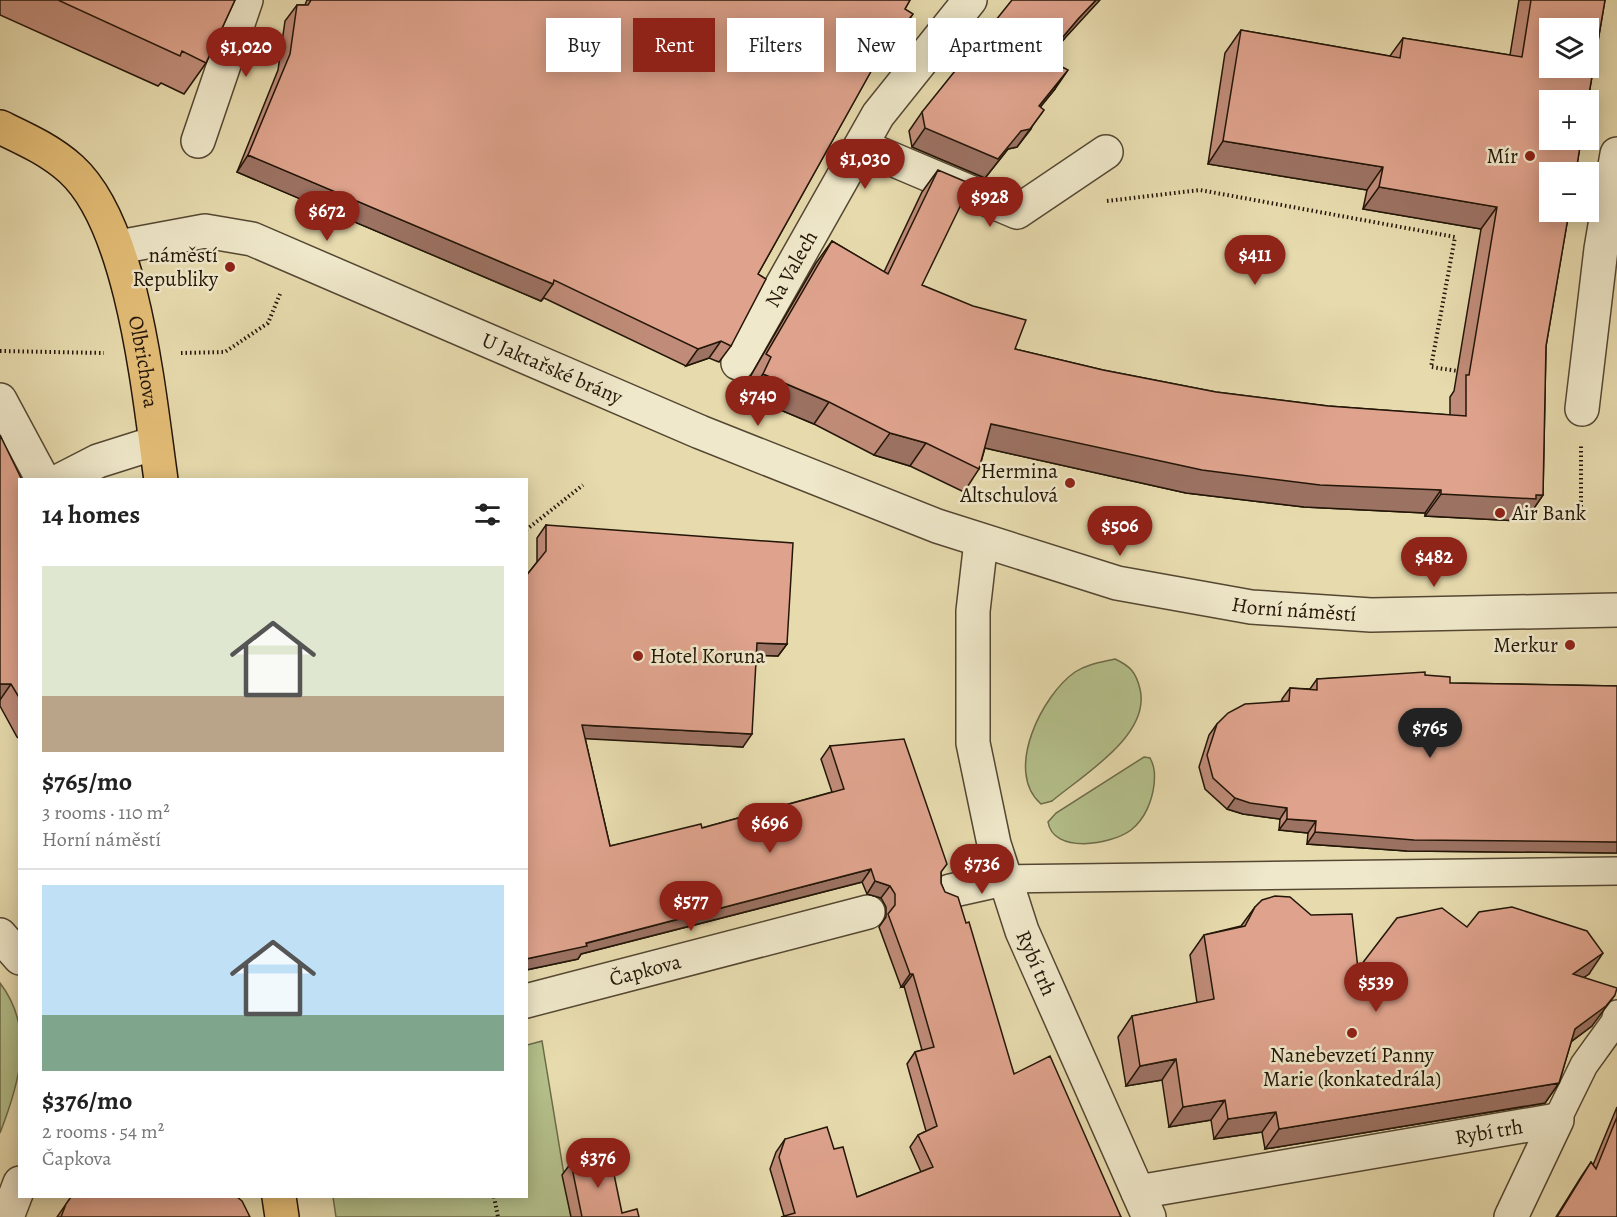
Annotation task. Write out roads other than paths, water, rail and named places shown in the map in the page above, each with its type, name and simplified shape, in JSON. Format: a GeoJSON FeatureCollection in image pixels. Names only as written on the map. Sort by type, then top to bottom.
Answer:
{"type":"FeatureCollection","features":[{"type":"Feature","properties":{"kind":"main road"},"geometry":{"type":"LineString","coordinates":[[0,128],[36,144],[72,170],[89,190],[107,220],[118,247]]}},
{"type":"Feature","properties":{"kind":"main road","name":"Olbrichova"},"geometry":{"type":"LineString","coordinates":[[118,247],[141,354],[161,478]]}},
{"type":"Feature","properties":{"kind":"main road"},"geometry":{"type":"LineString","coordinates":[[279,1198],[282,1217]]}},
{"type":"Feature","properties":{"kind":"street"},"geometry":{"type":"LineString","coordinates":[[198,141],[246,0]]}},
{"type":"Feature","properties":{"kind":"street","name":"Na Valech"},"geometry":{"type":"LineString","coordinates":[[738,363],[878,115],[970,0]]}},
{"type":"Feature","properties":{"kind":"street"},"geometry":{"type":"LineString","coordinates":[[861,146],[1017,212],[1106,152]]}},
{"type":"Feature","properties":{"kind":"street"},"geometry":{"type":"LineString","coordinates":[[1581,409],[1604,338],[1601,249],[1617,154]]}},
{"type":"Feature","properties":{"kind":"street","name":"U Jaktařské brány"},"geometry":{"type":"LineString","coordinates":[[118,247],[205,231],[252,239],[700,432],[981,541]]}},
{"type":"Feature","properties":{"kind":"street"},"geometry":{"type":"LineString","coordinates":[[0,400],[42,478]]}},
{"type":"Feature","properties":{"kind":"street"},"geometry":{"type":"LineString","coordinates":[[65,478],[98,461],[155,443]]}},
{"type":"Feature","properties":{"kind":"street","name":"Horní náměstí"},"geometry":{"type":"LineString","coordinates":[[981,541],[1117,583],[1251,607],[1371,615],[1617,610]]}},
{"type":"Feature","properties":{"kind":"street","name":"Rybí trh"},"geometry":{"type":"LineString","coordinates":[[981,541],[973,611],[973,743],[1004,879],[1022,931],[1143,1205],[1557,1120]]}},
{"type":"Feature","properties":{"kind":"street"},"geometry":{"type":"LineString","coordinates":[[950,891],[1004,879],[1617,871]]}},
{"type":"Feature","properties":{"kind":"street","name":"Čapkova"},"geometry":{"type":"LineString","coordinates":[[528,1000],[868,912]]}},
{"type":"Feature","properties":{"kind":"street"},"geometry":{"type":"LineString","coordinates":[[0,935],[18,956]]}},
{"type":"Feature","properties":{"kind":"street"},"geometry":{"type":"LineString","coordinates":[[1557,1120],[1584,1065],[1616,1022],[1617,1014]]}},
{"type":"Feature","properties":{"kind":"street","name":"Rybí trh"},"geometry":{"type":"LineString","coordinates":[[1511,1217],[1557,1120]]}},
{"type":"Feature","properties":{"kind":"street"},"geometry":{"type":"LineString","coordinates":[[7,1217],[18,1188]]}},
{"type":"Feature","properties":{"kind":"place","name":"Mír"},"geometry":{"type":"Point","coordinates":[1530,156]}},
{"type":"Feature","properties":{"kind":"place","name":"náměstí Republiky"},"geometry":{"type":"Point","coordinates":[230,267]}},
{"type":"Feature","properties":{"kind":"place","name":"Hermina Altschulová"},"geometry":{"type":"Point","coordinates":[1070,483]}},
{"type":"Feature","properties":{"kind":"place","name":"Air Bank"},"geometry":{"type":"Point","coordinates":[1500,513]}},
{"type":"Feature","properties":{"kind":"place","name":"Merkur"},"geometry":{"type":"Point","coordinates":[1570,645]}},
{"type":"Feature","properties":{"kind":"place","name":"Hotel Koruna"},"geometry":{"type":"Point","coordinates":[638,656]}},
{"type":"Feature","properties":{"kind":"place","name":"Nanebevzetí Panny Marie (konkatedrála)"},"geometry":{"type":"Point","coordinates":[1352,1033]}}]}
